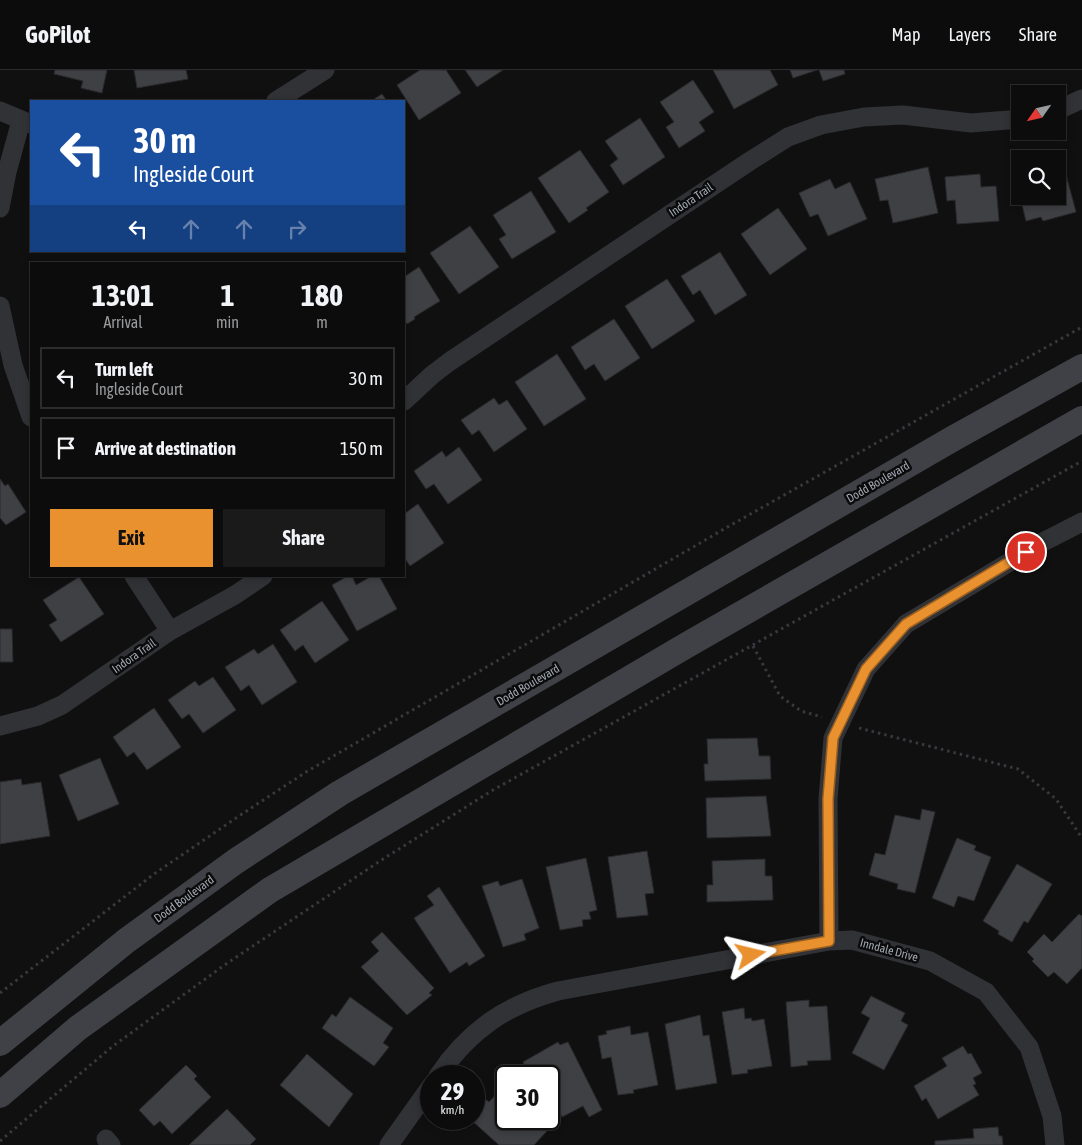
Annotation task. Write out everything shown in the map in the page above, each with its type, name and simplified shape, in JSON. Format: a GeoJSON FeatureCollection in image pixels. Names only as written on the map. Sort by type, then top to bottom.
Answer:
{"type":"FeatureCollection","features":[{"type":"Feature","properties":{"kind":"main road","name":"Dodd Boulevard"},"geometry":{"type":"LineString","coordinates":[[0,1043],[126,941],[236,861],[340,793],[954,438],[1082,367]]}},
{"type":"Feature","properties":{"kind":"main road"},"geometry":{"type":"LineString","coordinates":[[0,1094],[78,1028],[270,890],[687,645],[1082,419]]}},
{"type":"Feature","properties":{"kind":"street"},"geometry":{"type":"LineString","coordinates":[[278,100],[325,70]]}},
{"type":"Feature","properties":{"kind":"street"},"geometry":{"type":"LineString","coordinates":[[1066,106],[1082,99]]}},
{"type":"Feature","properties":{"kind":"street"},"geometry":{"type":"LineString","coordinates":[[0,111],[26,122],[7,172],[0,208]]}},
{"type":"Feature","properties":{"kind":"street","name":"Indora Trail"},"geometry":{"type":"LineString","coordinates":[[405,400],[449,362],[788,137],[841,120],[884,115],[903,115],[971,123],[1011,120]]}},
{"type":"Feature","properties":{"kind":"street"},"geometry":{"type":"LineString","coordinates":[[0,306],[13,365],[30,414]]}},
{"type":"Feature","properties":{"kind":"street"},"geometry":{"type":"LineString","coordinates":[[829,941],[828,799],[833,738],[866,669],[906,624],[1043,542],[1082,522]]}},
{"type":"Feature","properties":{"kind":"street"},"geometry":{"type":"LineString","coordinates":[[135,577],[170,631]]}},
{"type":"Feature","properties":{"kind":"street","name":"Indora Trail"},"geometry":{"type":"LineString","coordinates":[[0,726],[38,716],[62,705],[170,631],[235,595],[262,577]]}},
{"type":"Feature","properties":{"kind":"street","name":"Inndale Drive"},"geometry":{"type":"LineString","coordinates":[[446,1065],[456,1052],[488,1022],[511,1008],[536,997],[558,991],[829,941],[852,940],[930,961],[986,992],[1029,1047],[1052,1116],[1054,1145]]}},
{"type":"Feature","properties":{"kind":"street"},"geometry":{"type":"LineString","coordinates":[[389,1145],[420,1101]]}},
{"type":"Feature","properties":{"kind":"path"},"geometry":{"type":"LineString","coordinates":[[0,993],[154,874],[306,772],[731,525],[1082,327]]}},
{"type":"Feature","properties":{"kind":"path"},"geometry":{"type":"LineString","coordinates":[[0,1141],[113,1046],[226,964],[382,859],[492,790],[1082,461]]}},
{"type":"Feature","properties":{"kind":"path"},"geometry":{"type":"LineString","coordinates":[[753,646],[780,696],[801,711],[1018,769],[1056,798],[1082,838]]}},
{"type":"Feature","properties":{"kind":"building"},"geometry":{"type":"Polygon","coordinates":[[[55,70],[107,70],[102,93],[81,88],[83,81],[54,74],[55,70]]]}},
{"type":"Feature","properties":{"kind":"building"},"geometry":{"type":"Polygon","coordinates":[[[134,70],[186,70],[188,79],[137,88],[134,70]]]}},
{"type":"Feature","properties":{"kind":"building"},"geometry":{"type":"Polygon","coordinates":[[[420,70],[446,70],[461,93],[419,120],[397,85],[420,70]]]}},
{"type":"Feature","properties":{"kind":"building"},"geometry":{"type":"Polygon","coordinates":[[[465,70],[503,70],[477,87],[465,70]]]}},
{"type":"Feature","properties":{"kind":"building"},"geometry":{"type":"Polygon","coordinates":[[[713,70],[770,70],[778,85],[734,109],[713,70]]]}},
{"type":"Feature","properties":{"kind":"building"},"geometry":{"type":"Polygon","coordinates":[[[790,70],[817,70],[793,78],[790,70]]]}},
{"type":"Feature","properties":{"kind":"building"},"geometry":{"type":"Polygon","coordinates":[[[819,70],[844,70],[845,74],[823,81],[819,70]]]}},
{"type":"Feature","properties":{"kind":"building"},"geometry":{"type":"Polygon","coordinates":[[[693,80],[714,112],[699,122],[705,131],[679,148],[666,127],[674,122],[660,102],[693,80]]]}},
{"type":"Feature","properties":{"kind":"building"},"geometry":{"type":"Polygon","coordinates":[[[382,94],[386,100],[373,100],[382,94]]]}},
{"type":"Feature","properties":{"kind":"building"},"geometry":{"type":"Polygon","coordinates":[[[640,118],[665,157],[623,185],[610,165],[618,159],[605,141],[640,118]]]}},
{"type":"Feature","properties":{"kind":"building"},"geometry":{"type":"Polygon","coordinates":[[[580,150],[609,192],[569,223],[538,178],[580,150]]]}},
{"type":"Feature","properties":{"kind":"building"},"geometry":{"type":"Polygon","coordinates":[[[928,167],[938,213],[893,223],[888,200],[880,201],[875,179],[928,167]]]}},
{"type":"Feature","properties":{"kind":"building"},"geometry":{"type":"Polygon","coordinates":[[[980,174],[981,187],[996,186],[999,221],[957,224],[955,200],[947,201],[945,177],[980,174]]]}},
{"type":"Feature","properties":{"kind":"building"},"geometry":{"type":"Polygon","coordinates":[[[1066,175],[1076,212],[1043,221],[1041,217],[1026,221],[1022,205],[1066,205],[1066,175]]]}},
{"type":"Feature","properties":{"kind":"building"},"geometry":{"type":"Polygon","coordinates":[[[830,179],[835,189],[850,182],[867,219],[828,236],[818,214],[810,217],[799,193],[830,179]]]}},
{"type":"Feature","properties":{"kind":"building"},"geometry":{"type":"Polygon","coordinates":[[[531,191],[556,232],[512,259],[499,239],[506,235],[493,215],[531,191]]]}},
{"type":"Feature","properties":{"kind":"building"},"geometry":{"type":"Polygon","coordinates":[[[778,208],[807,249],[770,275],[741,234],[778,208]]]}},
{"type":"Feature","properties":{"kind":"building"},"geometry":{"type":"Polygon","coordinates":[[[470,226],[499,267],[459,294],[430,253],[470,226]]]}},
{"type":"Feature","properties":{"kind":"building"},"geometry":{"type":"Polygon","coordinates":[[[720,252],[747,295],[715,315],[700,290],[693,295],[681,276],[720,252]]]}},
{"type":"Feature","properties":{"kind":"building"},"geometry":{"type":"Polygon","coordinates":[[[419,267],[440,301],[414,317],[415,319],[407,324],[405,321],[405,276],[419,267]]]}},
{"type":"Feature","properties":{"kind":"building"},"geometry":{"type":"Polygon","coordinates":[[[667,279],[695,321],[652,349],[625,306],[667,279]]]}},
{"type":"Feature","properties":{"kind":"building"},"geometry":{"type":"Polygon","coordinates":[[[614,319],[640,358],[605,381],[594,364],[585,370],[571,347],[614,319]]]}},
{"type":"Feature","properties":{"kind":"building"},"geometry":{"type":"Polygon","coordinates":[[[557,354],[586,399],[544,426],[515,382],[557,354]]]}},
{"type":"Feature","properties":{"kind":"building"},"geometry":{"type":"Polygon","coordinates":[[[494,398],[499,405],[507,400],[527,429],[494,452],[479,430],[472,435],[461,420],[494,398]]]}},
{"type":"Feature","properties":{"kind":"building"},"geometry":{"type":"Polygon","coordinates":[[[459,447],[482,480],[448,504],[434,484],[426,489],[414,471],[442,451],[446,457],[459,447]]]}},
{"type":"Feature","properties":{"kind":"building"},"geometry":{"type":"Polygon","coordinates":[[[0,479],[5,486],[8,484],[26,512],[6,525],[0,518],[0,479]]]}},
{"type":"Feature","properties":{"kind":"building"},"geometry":{"type":"Polygon","coordinates":[[[418,504],[444,543],[410,566],[405,558],[405,513],[418,504]]]}},
{"type":"Feature","properties":{"kind":"building"},"geometry":{"type":"Polygon","coordinates":[[[79,577],[104,614],[61,642],[49,625],[57,620],[43,600],[79,577]]]}},
{"type":"Feature","properties":{"kind":"building"},"geometry":{"type":"Polygon","coordinates":[[[346,577],[352,577],[356,585],[370,577],[380,577],[397,609],[357,631],[332,585],[346,577]]]}},
{"type":"Feature","properties":{"kind":"building"},"geometry":{"type":"Polygon","coordinates":[[[322,601],[349,640],[315,663],[303,645],[295,651],[280,630],[322,601]]]}},
{"type":"Feature","properties":{"kind":"building"},"geometry":{"type":"Polygon","coordinates":[[[0,629],[12,629],[13,662],[0,662],[0,629]]]}},
{"type":"Feature","properties":{"kind":"building"},"geometry":{"type":"Polygon","coordinates":[[[273,644],[297,682],[262,705],[249,685],[241,691],[225,667],[254,649],[258,654],[273,644]]]}},
{"type":"Feature","properties":{"kind":"building"},"geometry":{"type":"Polygon","coordinates":[[[213,677],[236,710],[203,733],[189,714],[182,719],[168,700],[195,681],[199,686],[213,677]]]}},
{"type":"Feature","properties":{"kind":"building"},"geometry":{"type":"Polygon","coordinates":[[[154,708],[181,747],[147,770],[134,752],[127,757],[113,737],[154,708]]]}},
{"type":"Feature","properties":{"kind":"building"},"geometry":{"type":"Polygon","coordinates":[[[757,738],[759,756],[770,756],[771,779],[705,781],[704,764],[708,764],[707,739],[757,738]]]}},
{"type":"Feature","properties":{"kind":"building"},"geometry":{"type":"Polygon","coordinates":[[[100,758],[119,804],[78,821],[59,775],[100,758]]]}},
{"type":"Feature","properties":{"kind":"building"},"geometry":{"type":"Polygon","coordinates":[[[21,779],[22,785],[41,782],[50,836],[0,844],[0,782],[21,779]]]}},
{"type":"Feature","properties":{"kind":"building"},"geometry":{"type":"Polygon","coordinates":[[[766,796],[771,836],[707,838],[706,798],[766,796]]]}},
{"type":"Feature","properties":{"kind":"building"},"geometry":{"type":"Polygon","coordinates":[[[922,809],[935,812],[915,893],[897,889],[898,884],[869,875],[875,853],[885,855],[895,815],[920,820],[922,809]]]}},
{"type":"Feature","properties":{"kind":"building"},"geometry":{"type":"Polygon","coordinates":[[[957,838],[976,846],[974,850],[991,857],[974,901],[958,896],[954,907],[932,898],[957,838]]]}},
{"type":"Feature","properties":{"kind":"building"},"geometry":{"type":"Polygon","coordinates":[[[647,851],[654,893],[645,894],[648,915],[617,918],[608,857],[647,851]]]}},
{"type":"Feature","properties":{"kind":"building"},"geometry":{"type":"Polygon","coordinates":[[[586,858],[597,910],[589,912],[591,919],[582,920],[583,926],[560,930],[546,867],[586,858]]]}},
{"type":"Feature","properties":{"kind":"building"},"geometry":{"type":"Polygon","coordinates":[[[765,859],[765,876],[772,876],[773,900],[707,902],[707,885],[713,885],[712,861],[765,859]]]}},
{"type":"Feature","properties":{"kind":"building"},"geometry":{"type":"Polygon","coordinates":[[[1017,864],[1052,884],[1028,923],[1024,921],[1012,942],[998,934],[999,931],[983,921],[1017,864]]]}},
{"type":"Feature","properties":{"kind":"building"},"geometry":{"type":"Polygon","coordinates":[[[522,879],[539,928],[524,934],[526,940],[503,947],[482,886],[498,881],[500,886],[522,879]]]}},
{"type":"Feature","properties":{"kind":"building"},"geometry":{"type":"Polygon","coordinates":[[[439,887],[485,956],[469,966],[467,962],[450,973],[414,918],[434,905],[427,896],[439,887]]]}},
{"type":"Feature","properties":{"kind":"building"},"geometry":{"type":"Polygon","coordinates":[[[1079,914],[1082,916],[1082,968],[1067,984],[1054,972],[1048,977],[1032,961],[1034,959],[1027,952],[1044,934],[1052,942],[1079,914]]]}},
{"type":"Feature","properties":{"kind":"building"},"geometry":{"type":"Polygon","coordinates":[[[382,932],[434,988],[429,993],[432,995],[407,1015],[361,967],[379,951],[371,942],[382,932]]]}},
{"type":"Feature","properties":{"kind":"building"},"geometry":{"type":"Polygon","coordinates":[[[871,996],[905,1013],[901,1021],[908,1025],[884,1070],[852,1053],[870,1018],[861,1013],[871,996]]]}},
{"type":"Feature","properties":{"kind":"building"},"geometry":{"type":"Polygon","coordinates":[[[350,997],[393,1028],[383,1043],[389,1047],[374,1066],[322,1028],[332,1014],[336,1017],[350,997]]]}},
{"type":"Feature","properties":{"kind":"building"},"geometry":{"type":"Polygon","coordinates":[[[809,1000],[809,1007],[827,1006],[831,1060],[807,1061],[808,1065],[791,1067],[786,1002],[809,1000]]]}},
{"type":"Feature","properties":{"kind":"building"},"geometry":{"type":"Polygon","coordinates":[[[744,1008],[745,1019],[751,1018],[752,1021],[764,1019],[772,1066],[747,1070],[748,1073],[732,1075],[722,1012],[744,1008]]]}},
{"type":"Feature","properties":{"kind":"building"},"geometry":{"type":"Polygon","coordinates":[[[700,1015],[703,1036],[709,1035],[717,1083],[676,1090],[665,1024],[700,1015]]]}},
{"type":"Feature","properties":{"kind":"building"},"geometry":{"type":"Polygon","coordinates":[[[630,1026],[631,1035],[648,1032],[658,1085],[633,1090],[634,1093],[618,1095],[611,1057],[602,1059],[598,1036],[607,1034],[606,1031],[630,1026]]]}},
{"type":"Feature","properties":{"kind":"building"},"geometry":{"type":"Polygon","coordinates":[[[558,1042],[560,1045],[568,1042],[602,1110],[589,1117],[583,1106],[562,1117],[560,1113],[560,1065],[524,1065],[523,1062],[558,1042]]]}},
{"type":"Feature","properties":{"kind":"building"},"geometry":{"type":"Polygon","coordinates":[[[963,1046],[968,1054],[971,1053],[982,1073],[973,1078],[976,1084],[973,1085],[979,1095],[938,1119],[926,1098],[922,1101],[914,1086],[947,1066],[942,1058],[963,1046]]]}},
{"type":"Feature","properties":{"kind":"building"},"geometry":{"type":"Polygon","coordinates":[[[307,1054],[353,1094],[329,1127],[280,1085],[307,1054]]]}},
{"type":"Feature","properties":{"kind":"building"},"geometry":{"type":"Polygon","coordinates":[[[186,1065],[197,1076],[194,1079],[211,1097],[172,1134],[160,1121],[154,1126],[139,1110],[186,1065]]]}},
{"type":"Feature","properties":{"kind":"building"},"geometry":{"type":"Polygon","coordinates":[[[495,1096],[495,1130],[547,1131],[534,1145],[499,1145],[482,1130],[485,1130],[485,1099],[489,1102],[495,1096]]]}},
{"type":"Feature","properties":{"kind":"building"},"geometry":{"type":"Polygon","coordinates":[[[227,1109],[256,1139],[250,1145],[189,1145],[227,1109]]]}},
{"type":"Feature","properties":{"kind":"building"},"geometry":{"type":"Polygon","coordinates":[[[998,1127],[1003,1145],[935,1145],[935,1141],[974,1138],[973,1129],[998,1127]]]}},
{"type":"Feature","properties":{"kind":"route"},"geometry":{"type":"LineString","coordinates":[[751,955],[829,941],[828,799],[833,738],[866,669],[906,624],[1026,552]]}}]}
